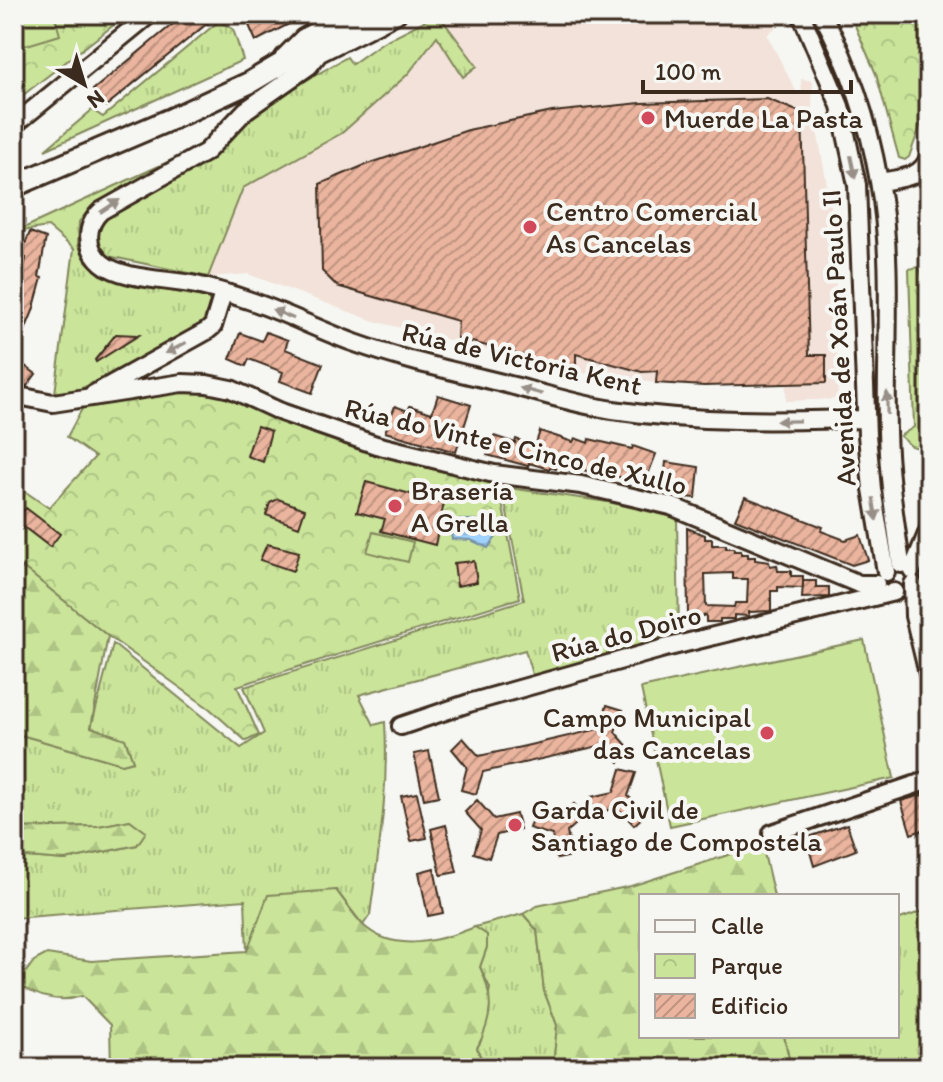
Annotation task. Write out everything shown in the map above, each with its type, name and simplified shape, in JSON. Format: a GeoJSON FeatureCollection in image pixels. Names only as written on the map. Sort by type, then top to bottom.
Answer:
{"type":"FeatureCollection","features":[{"type":"Feature","properties":{"kind":"main road"},"geometry":{"type":"LineString","coordinates":[[14,186],[249,83],[366,14]]}},
{"type":"Feature","properties":{"kind":"street"},"geometry":{"type":"LineString","coordinates":[[14,125],[150,14]]}},
{"type":"Feature","properties":{"kind":"street"},"geometry":{"type":"LineString","coordinates":[[271,69],[303,38],[344,14]]}},
{"type":"Feature","properties":{"kind":"street"},"geometry":{"type":"LineString","coordinates":[[249,83],[317,56],[397,14]]}},
{"type":"Feature","properties":{"kind":"street","name":"Avenida de Xoán Paulo II"},"geometry":{"type":"LineString","coordinates":[[801,14],[840,106],[857,185],[866,419],[872,489],[889,577]]}},
{"type":"Feature","properties":{"kind":"street","name":"Avenida de Xoán Paulo II"},"geometry":{"type":"LineString","coordinates":[[822,14],[859,102],[880,182],[886,268],[889,577]]}},
{"type":"Feature","properties":{"kind":"street","name":"Rúa de Victoria Kent"},"geometry":{"type":"LineString","coordinates":[[317,56],[309,66],[240,115],[206,152],[109,205],[91,223],[89,231],[90,245],[98,259],[109,268],[124,273],[196,285],[248,300],[373,349],[585,405],[720,422],[866,419]]}},
{"type":"Feature","properties":{"kind":"street"},"geometry":{"type":"LineString","coordinates":[[880,182],[915,175],[922,171],[929,157]]}},
{"type":"Feature","properties":{"kind":"street"},"geometry":{"type":"LineString","coordinates":[[84,400],[207,331],[213,326],[223,293]]}},
{"type":"Feature","properties":{"kind":"street","name":"Rúa do Vinte e Cinco de Xullo"},"geometry":{"type":"LineString","coordinates":[[14,395],[53,403],[182,383],[207,384],[231,389],[281,412],[376,445],[494,474],[581,485],[671,506],[889,577]]}},
{"type":"Feature","properties":{"kind":"street"},"geometry":{"type":"LineString","coordinates":[[889,577],[928,532]]}},
{"type":"Feature","properties":{"kind":"street"},"geometry":{"type":"LineString","coordinates":[[889,577],[907,591],[896,593],[914,616]]}},
{"type":"Feature","properties":{"kind":"street"},"geometry":{"type":"LineString","coordinates":[[889,577],[914,616],[929,678]]}},
{"type":"Feature","properties":{"kind":"street","name":"Rúa do Doiro"},"geometry":{"type":"LineString","coordinates":[[401,726],[469,703],[665,648],[889,577],[896,593]]}},
{"type":"Feature","properties":{"kind":"street"},"geometry":{"type":"LineString","coordinates":[[772,833],[929,780]]}},
{"type":"Feature","properties":{"kind":"shaded area","name":"Centro Comercial As Cancelas"},"geometry":{"type":"Polygon","coordinates":[[[446,14],[536,14],[542,23],[553,14],[781,14],[784,20],[767,35],[797,93],[802,93],[801,79],[813,81],[812,104],[831,206],[835,249],[838,399],[786,401],[786,384],[704,386],[575,372],[374,321],[248,274],[208,277],[243,188],[342,133],[408,74],[437,36],[463,76],[477,66],[441,18],[446,14]]]}},
{"type":"Feature","properties":{"kind":"green space"},"geometry":{"type":"Polygon","coordinates":[[[14,14],[128,14],[14,102],[14,14]]]}},
{"type":"Feature","properties":{"kind":"green space"},"geometry":{"type":"Polygon","coordinates":[[[14,14],[54,14],[60,35],[14,49],[14,14]]]}},
{"type":"Feature","properties":{"kind":"green space"},"geometry":{"type":"Polygon","coordinates":[[[850,14],[929,14],[929,102],[909,157],[905,160],[899,158],[876,74],[850,14]]]}},
{"type":"Feature","properties":{"kind":"green space"},"geometry":{"type":"Polygon","coordinates":[[[430,18],[441,18],[477,66],[463,77],[437,36],[408,74],[342,133],[243,188],[208,277],[108,256],[101,247],[97,234],[101,219],[269,102],[347,57],[352,64],[383,42],[430,18]]]}},
{"type":"Feature","properties":{"kind":"green space"},"geometry":{"type":"Polygon","coordinates":[[[219,21],[233,29],[243,60],[45,150],[92,110],[103,117],[219,21]]]}},
{"type":"Feature","properties":{"kind":"green space"},"geometry":{"type":"Polygon","coordinates":[[[172,160],[94,204],[79,222],[78,245],[86,261],[102,276],[208,298],[211,304],[202,325],[79,390],[55,393],[74,249],[48,227],[15,232],[172,160]]]}},
{"type":"Feature","properties":{"kind":"green space"},"geometry":{"type":"Polygon","coordinates":[[[919,267],[929,291],[929,450],[911,446],[900,436],[914,427],[909,269],[919,267]]]}},
{"type":"Feature","properties":{"kind":"green space"},"geometry":{"type":"Polygon","coordinates":[[[181,389],[220,396],[356,446],[498,481],[520,598],[237,686],[259,735],[246,741],[210,709],[108,636],[14,560],[14,484],[49,508],[95,457],[67,437],[84,405],[181,389]]]}},
{"type":"Feature","properties":{"kind":"green space"},"geometry":{"type":"Polygon","coordinates":[[[502,487],[608,502],[677,518],[679,633],[533,678],[525,650],[359,695],[374,725],[385,722],[386,747],[380,842],[370,915],[363,925],[336,890],[247,951],[245,900],[14,918],[14,856],[65,860],[137,845],[145,832],[130,820],[99,826],[14,828],[14,733],[122,764],[133,761],[125,739],[91,728],[113,644],[241,748],[264,733],[244,687],[524,600],[502,487]]]}},
{"type":"Feature","properties":{"kind":"green space"},"geometry":{"type":"Polygon","coordinates":[[[373,532],[413,542],[408,562],[367,552],[373,532]]]}},
{"type":"Feature","properties":{"kind":"green space"},"geometry":{"type":"Polygon","coordinates":[[[23,567],[108,636],[91,727],[125,739],[133,761],[122,764],[14,733],[14,578],[23,567]]]}},
{"type":"Feature","properties":{"kind":"green space","name":"Campo Municipal das Cancelas"},"geometry":{"type":"Polygon","coordinates":[[[864,640],[894,778],[670,826],[641,688],[864,640]]]}},
{"type":"Feature","properties":{"kind":"green space"},"geometry":{"type":"Polygon","coordinates":[[[130,820],[146,832],[137,845],[65,860],[14,856],[14,828],[99,826],[130,820]]]}},
{"type":"Feature","properties":{"kind":"green space"},"geometry":{"type":"Polygon","coordinates":[[[750,848],[763,849],[774,894],[639,894],[639,1038],[784,1038],[791,1068],[553,1068],[557,1025],[544,991],[537,930],[523,914],[537,906],[631,886],[750,848]]]}},
{"type":"Feature","properties":{"kind":"green space"},"geometry":{"type":"Polygon","coordinates":[[[336,890],[363,925],[389,940],[432,940],[475,927],[487,935],[487,947],[480,967],[488,988],[490,1008],[477,1048],[483,1064],[481,1068],[111,1068],[110,1025],[82,996],[52,998],[22,987],[23,976],[34,961],[47,954],[91,961],[247,951],[268,895],[336,890]]]}},
{"type":"Feature","properties":{"kind":"green space"},"geometry":{"type":"Polygon","coordinates":[[[929,909],[929,1068],[791,1068],[784,1038],[899,1038],[899,919],[929,909]]]}},
{"type":"Feature","properties":{"kind":"green space"},"geometry":{"type":"Polygon","coordinates":[[[523,914],[537,930],[544,991],[557,1025],[553,1068],[481,1068],[483,1063],[477,1048],[481,1041],[490,988],[480,967],[487,947],[487,935],[475,927],[523,914]]]}},
{"type":"Feature","properties":{"kind":"water"},"geometry":{"type":"Polygon","coordinates":[[[449,520],[476,520],[499,533],[488,548],[471,540],[452,539],[449,520]]]}},
{"type":"Feature","properties":{"kind":"building"},"geometry":{"type":"Polygon","coordinates":[[[185,14],[208,14],[209,22],[106,106],[93,90],[185,14]]]}},
{"type":"Feature","properties":{"kind":"building"},"geometry":{"type":"Polygon","coordinates":[[[244,14],[308,14],[256,41],[244,14]]]}},
{"type":"Feature","properties":{"kind":"building","name":"Centro Comercial As Cancelas"},"geometry":{"type":"Polygon","coordinates":[[[767,99],[802,113],[809,355],[826,355],[826,383],[704,386],[656,383],[657,371],[642,372],[576,354],[576,370],[457,338],[458,321],[337,286],[322,271],[320,184],[365,165],[468,130],[552,112],[641,103],[767,99]]]}},
{"type":"Feature","properties":{"kind":"building"},"geometry":{"type":"Polygon","coordinates":[[[30,232],[46,238],[39,277],[42,278],[33,311],[14,357],[14,310],[26,258],[22,258],[30,232]]]}},
{"type":"Feature","properties":{"kind":"building"},"geometry":{"type":"Polygon","coordinates":[[[266,332],[288,340],[285,349],[323,364],[312,393],[280,381],[283,372],[249,359],[246,366],[230,359],[240,333],[262,341],[266,332]]]}},
{"type":"Feature","properties":{"kind":"building"},"geometry":{"type":"Polygon","coordinates":[[[116,334],[139,335],[96,362],[95,360],[116,334]]]}},
{"type":"Feature","properties":{"kind":"building"},"geometry":{"type":"Polygon","coordinates":[[[14,358],[36,374],[27,386],[14,381],[14,358]]]}},
{"type":"Feature","properties":{"kind":"building"},"geometry":{"type":"Polygon","coordinates":[[[438,395],[471,405],[456,452],[385,432],[395,406],[408,411],[410,406],[432,413],[438,395]]]}},
{"type":"Feature","properties":{"kind":"building"},"geometry":{"type":"Polygon","coordinates":[[[257,426],[271,431],[263,462],[247,456],[257,426]]]}},
{"type":"Feature","properties":{"kind":"building"},"geometry":{"type":"Polygon","coordinates":[[[540,431],[573,442],[575,438],[588,443],[589,439],[632,449],[633,446],[656,454],[645,482],[572,468],[571,471],[557,466],[556,469],[549,469],[529,463],[528,466],[487,455],[494,436],[535,446],[540,431]]]}},
{"type":"Feature","properties":{"kind":"building"},"geometry":{"type":"Polygon","coordinates":[[[666,462],[699,467],[696,498],[684,497],[679,491],[663,490],[666,462]]]}},
{"type":"Feature","properties":{"kind":"building"},"geometry":{"type":"Polygon","coordinates":[[[366,482],[444,503],[435,545],[381,531],[385,519],[357,512],[366,482]]]}},
{"type":"Feature","properties":{"kind":"building"},"geometry":{"type":"Polygon","coordinates":[[[745,497],[823,527],[821,531],[845,540],[860,535],[868,560],[852,565],[735,519],[745,497]]]}},
{"type":"Feature","properties":{"kind":"building"},"geometry":{"type":"Polygon","coordinates":[[[278,499],[305,509],[299,527],[266,515],[270,503],[278,499]]]}},
{"type":"Feature","properties":{"kind":"building"},"geometry":{"type":"Polygon","coordinates":[[[26,508],[60,534],[50,547],[16,521],[26,508]]]}},
{"type":"Feature","properties":{"kind":"building"},"geometry":{"type":"Polygon","coordinates":[[[687,528],[705,535],[705,539],[712,539],[712,545],[726,545],[726,548],[755,557],[755,560],[769,562],[770,566],[777,565],[778,571],[791,571],[791,576],[803,576],[803,581],[816,581],[816,587],[829,587],[829,597],[802,598],[803,588],[778,587],[778,591],[771,591],[771,611],[749,612],[749,616],[734,615],[734,619],[720,619],[720,622],[706,622],[706,615],[688,620],[687,528]],[[733,573],[705,574],[706,606],[734,607],[735,603],[747,603],[748,579],[733,579],[733,573]]]}},
{"type":"Feature","properties":{"kind":"building"},"geometry":{"type":"Polygon","coordinates":[[[267,544],[299,552],[293,571],[260,560],[267,544]]]}},
{"type":"Feature","properties":{"kind":"building"},"geometry":{"type":"Polygon","coordinates":[[[474,561],[477,582],[457,586],[454,563],[474,561]]]}},
{"type":"Feature","properties":{"kind":"building"},"geometry":{"type":"Polygon","coordinates":[[[607,705],[623,710],[615,732],[632,751],[619,762],[603,745],[483,772],[476,794],[461,790],[467,767],[452,749],[463,738],[479,756],[521,747],[599,729],[607,705]]]}},
{"type":"Feature","properties":{"kind":"building"},"geometry":{"type":"Polygon","coordinates":[[[429,751],[439,796],[424,799],[414,754],[429,751]]]}},
{"type":"Feature","properties":{"kind":"building"},"geometry":{"type":"Polygon","coordinates":[[[621,769],[636,773],[628,796],[646,814],[634,825],[618,808],[594,813],[591,797],[614,792],[621,769]]]}},
{"type":"Feature","properties":{"kind":"building"},"geometry":{"type":"Polygon","coordinates":[[[417,793],[427,838],[411,841],[401,796],[417,793]]]}},
{"type":"Feature","properties":{"kind":"building"},"geometry":{"type":"Polygon","coordinates":[[[929,793],[929,828],[911,834],[901,801],[929,793]]]}},
{"type":"Feature","properties":{"kind":"building"},"geometry":{"type":"Polygon","coordinates":[[[477,800],[494,819],[516,814],[520,829],[497,835],[489,858],[474,853],[481,830],[465,812],[477,800]]]}},
{"type":"Feature","properties":{"kind":"building"},"geometry":{"type":"Polygon","coordinates":[[[574,804],[585,816],[567,832],[572,856],[557,859],[552,835],[529,828],[534,813],[557,819],[574,804]]]}},
{"type":"Feature","properties":{"kind":"building"},"geometry":{"type":"Polygon","coordinates":[[[847,824],[856,850],[814,866],[806,838],[847,824]]]}},
{"type":"Feature","properties":{"kind":"building"},"geometry":{"type":"Polygon","coordinates":[[[446,825],[457,872],[441,875],[431,829],[446,825]]]}},
{"type":"Feature","properties":{"kind":"building"},"geometry":{"type":"Polygon","coordinates":[[[434,868],[443,913],[428,916],[419,872],[434,868]]]}},
{"type":"Feature","properties":{"kind":"place","name":"Muerde La Pasta"},"geometry":{"type":"Point","coordinates":[648,118]}},
{"type":"Feature","properties":{"kind":"place","name":"Centro Comercial As Cancelas"},"geometry":{"type":"Point","coordinates":[530,227]}},
{"type":"Feature","properties":{"kind":"place","name":"Brasería A Grella"},"geometry":{"type":"Point","coordinates":[395,506]}},
{"type":"Feature","properties":{"kind":"place","name":"Campo Municipal das Cancelas"},"geometry":{"type":"Point","coordinates":[767,733]}},
{"type":"Feature","properties":{"kind":"place","name":"Garda Civil de Santiago de Compostela"},"geometry":{"type":"Point","coordinates":[515,825]}}]}
